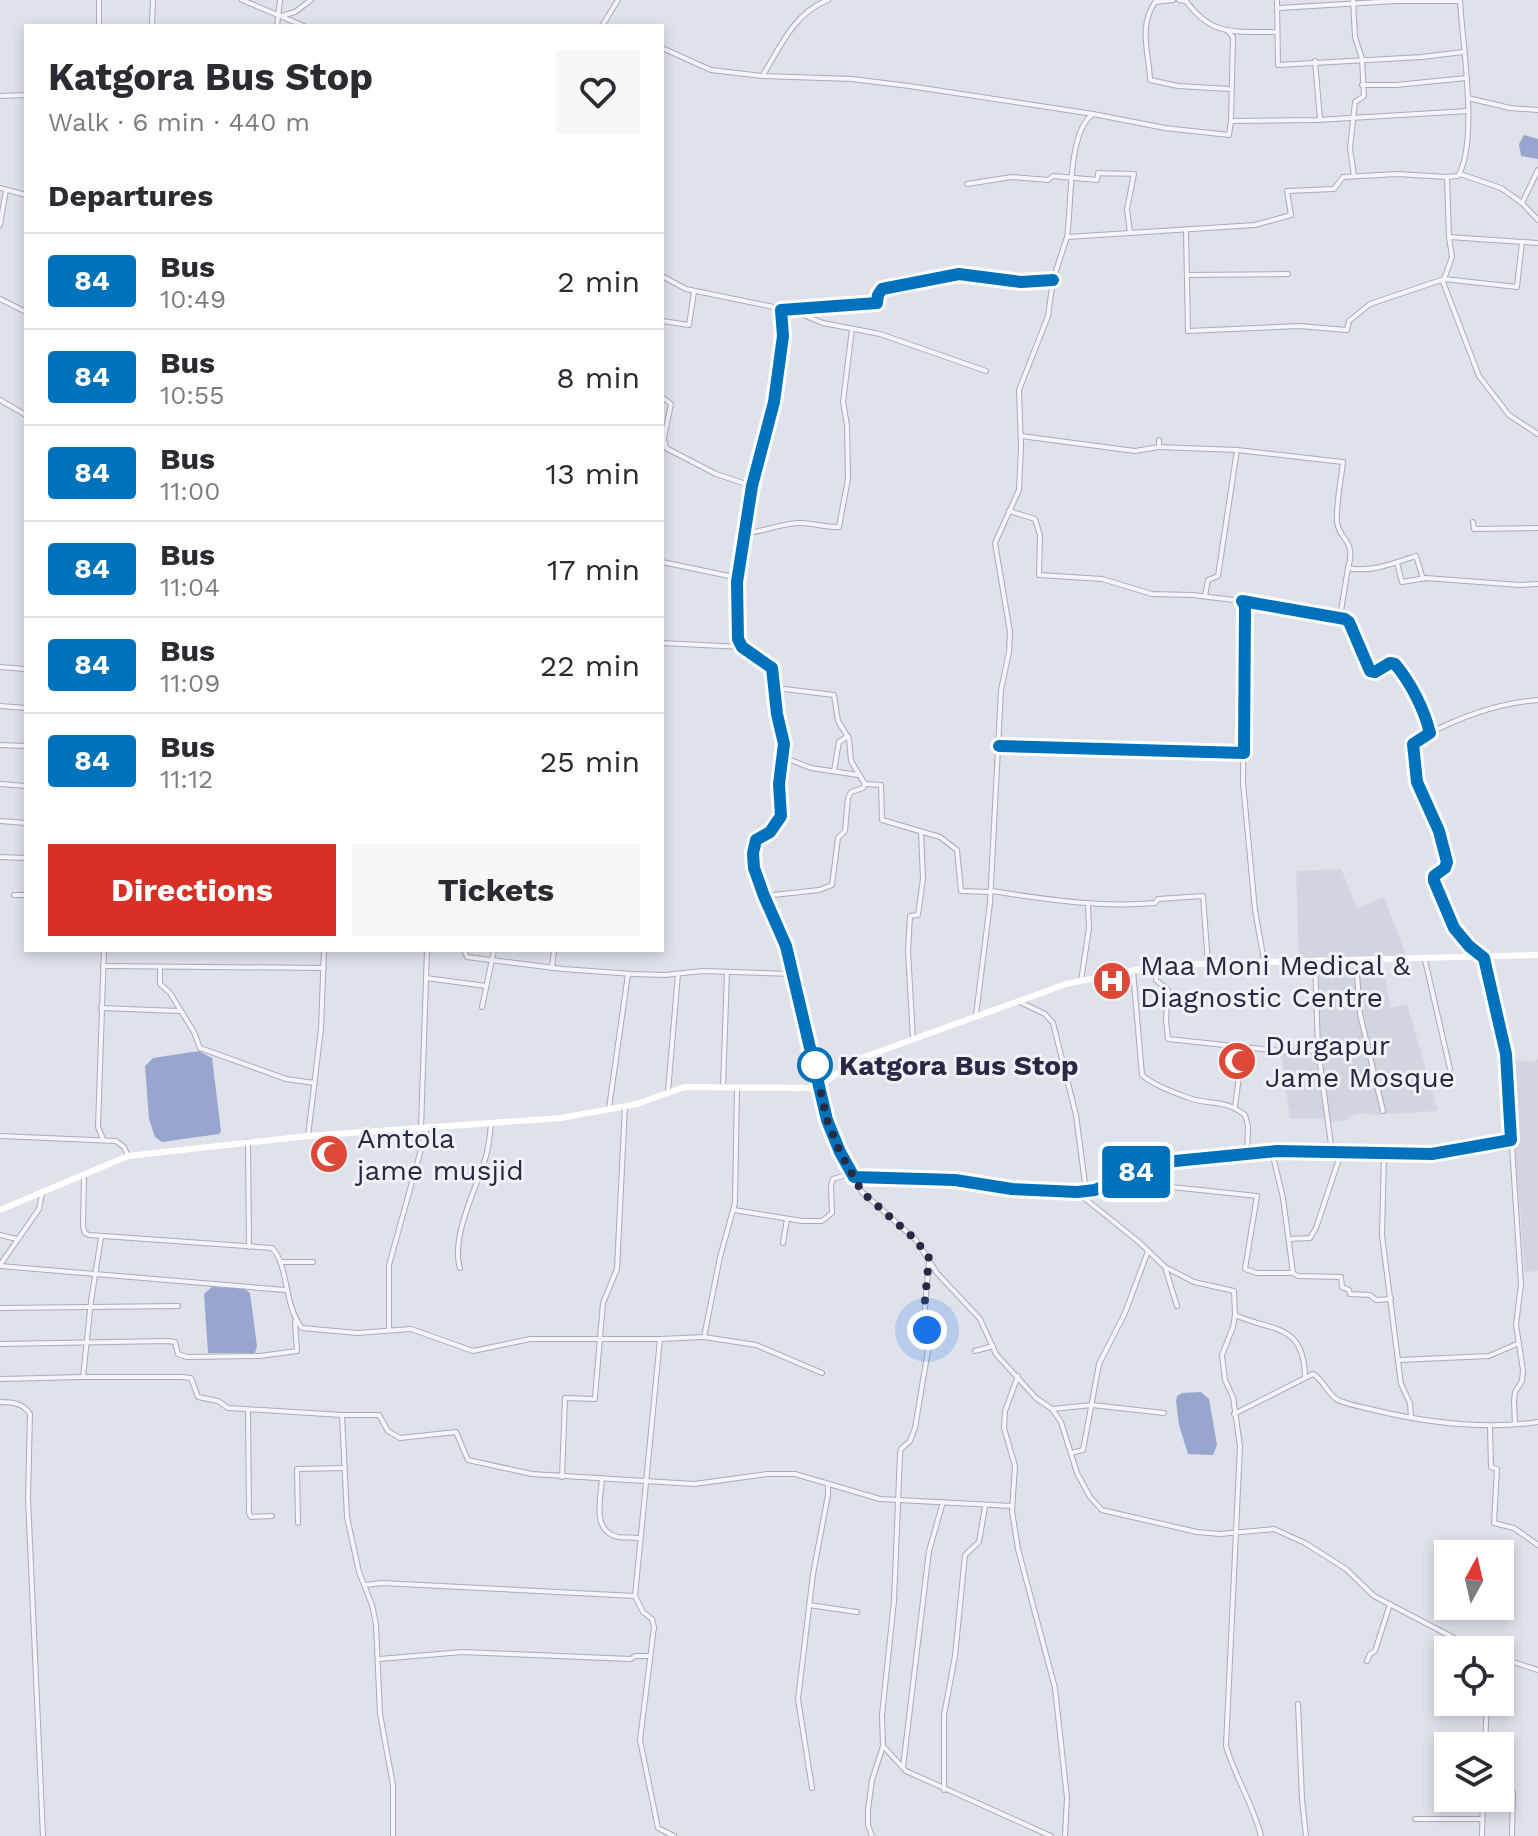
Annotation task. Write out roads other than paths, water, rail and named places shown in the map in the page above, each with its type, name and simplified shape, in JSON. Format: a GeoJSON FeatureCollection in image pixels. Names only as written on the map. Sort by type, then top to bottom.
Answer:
{"type":"FeatureCollection","features":[{"type":"Feature","properties":{"kind":"main road"},"geometry":{"type":"LineString","coordinates":[[0,1210],[128,1156],[308,1136],[561,1118],[625,1106],[684,1087],[809,1088],[821,1085],[856,1060],[1018,1002],[1081,981],[1155,967],[1538,955]]}},
{"type":"Feature","properties":{"kind":"street"},"geometry":{"type":"LineString","coordinates":[[99,0],[99,24]]}},
{"type":"Feature","properties":{"kind":"street"},"geometry":{"type":"LineString","coordinates":[[152,24],[153,0]]}},
{"type":"Feature","properties":{"kind":"street"},"geometry":{"type":"LineString","coordinates":[[242,0],[298,24]]}},
{"type":"Feature","properties":{"kind":"street"},"geometry":{"type":"LineString","coordinates":[[277,24],[280,0]]}},
{"type":"Feature","properties":{"kind":"street"},"geometry":{"type":"LineString","coordinates":[[279,17],[295,12],[311,0]]}},
{"type":"Feature","properties":{"kind":"street"},"geometry":{"type":"LineString","coordinates":[[603,24],[618,0]]}},
{"type":"Feature","properties":{"kind":"street"},"geometry":{"type":"LineString","coordinates":[[762,76],[792,27],[814,5],[828,0]]}},
{"type":"Feature","properties":{"kind":"street"},"geometry":{"type":"LineString","coordinates":[[1277,0],[1278,65],[1463,52]]}},
{"type":"Feature","properties":{"kind":"street"},"geometry":{"type":"LineString","coordinates":[[1279,8],[1322,2],[1460,0],[1468,111],[1465,153],[1459,174]]}},
{"type":"Feature","properties":{"kind":"street"},"geometry":{"type":"LineString","coordinates":[[1230,89],[1178,86],[1150,80],[1145,23],[1146,14],[1154,1],[1186,1],[1207,24],[1227,30],[1277,32]]}},
{"type":"Feature","properties":{"kind":"street"},"geometry":{"type":"LineString","coordinates":[[1353,2],[1364,96],[1355,102],[1350,148],[1354,176]]}},
{"type":"Feature","properties":{"kind":"street"},"geometry":{"type":"LineString","coordinates":[[664,49],[711,70],[762,76],[852,79],[948,90],[977,98],[1055,107],[1165,128],[1229,135],[1233,37],[1227,30]]}},
{"type":"Feature","properties":{"kind":"street"},"geometry":{"type":"LineString","coordinates":[[1315,61],[1320,120]]}},
{"type":"Feature","properties":{"kind":"street"},"geometry":{"type":"LineString","coordinates":[[1362,85],[1467,78]]}},
{"type":"Feature","properties":{"kind":"street"},"geometry":{"type":"LineString","coordinates":[[0,96],[24,95]]}},
{"type":"Feature","properties":{"kind":"street"},"geometry":{"type":"LineString","coordinates":[[1468,98],[1510,108],[1538,110]]}},
{"type":"Feature","properties":{"kind":"street"},"geometry":{"type":"LineString","coordinates":[[1231,121],[1320,120],[1468,111]]}},
{"type":"Feature","properties":{"kind":"street"},"geometry":{"type":"LineString","coordinates":[[976,1017],[991,892],[1001,690],[1010,632],[995,543],[1019,490],[1019,390],[1048,316],[1053,280],[1067,237],[1072,176],[1081,131],[1093,114]]}},
{"type":"Feature","properties":{"kind":"street"},"geometry":{"type":"LineString","coordinates":[[1522,203],[1538,170]]}},
{"type":"Feature","properties":{"kind":"street"},"geometry":{"type":"LineString","coordinates":[[967,184],[1012,177],[1048,180],[1053,176],[1072,176],[1097,180],[1098,173],[1134,174],[1127,209],[1130,233]]}},
{"type":"Feature","properties":{"kind":"street"},"geometry":{"type":"LineString","coordinates":[[1067,237],[1234,226],[1287,218],[1291,215],[1287,191],[1334,189],[1343,177],[1397,174],[1447,177],[1459,174],[1490,182],[1522,203],[1538,220]]}},
{"type":"Feature","properties":{"kind":"street"},"geometry":{"type":"LineString","coordinates":[[1447,177],[1452,257],[1444,279],[1479,376],[1509,415],[1538,434]]}},
{"type":"Feature","properties":{"kind":"street"},"geometry":{"type":"LineString","coordinates":[[0,225],[3,189],[24,194]]}},
{"type":"Feature","properties":{"kind":"street"},"geometry":{"type":"LineString","coordinates":[[1186,229],[1188,331],[1299,326],[1347,330],[1349,321],[1370,304],[1444,279],[1517,287],[1522,242]]}},
{"type":"Feature","properties":{"kind":"street"},"geometry":{"type":"LineString","coordinates":[[1449,237],[1538,243]]}},
{"type":"Feature","properties":{"kind":"street"},"geometry":{"type":"LineString","coordinates":[[793,311],[795,308],[877,303],[882,289],[959,274],[1021,282],[1053,280]]}},
{"type":"Feature","properties":{"kind":"street"},"geometry":{"type":"LineString","coordinates":[[1187,275],[1288,274]]}},
{"type":"Feature","properties":{"kind":"street"},"geometry":{"type":"LineString","coordinates":[[664,277],[694,291],[793,311],[823,323],[880,334],[986,371]]}},
{"type":"Feature","properties":{"kind":"street"},"geometry":{"type":"LineString","coordinates":[[664,321],[689,325],[694,291]]}},
{"type":"Feature","properties":{"kind":"street"},"geometry":{"type":"LineString","coordinates":[[0,299],[24,311]]}},
{"type":"Feature","properties":{"kind":"street"},"geometry":{"type":"LineString","coordinates":[[781,310],[783,336],[774,402],[752,486],[737,582],[738,639],[742,647],[772,668],[784,744],[779,784],[780,819],[770,832],[758,838],[753,853],[754,868],[786,946],[827,1120],[853,1175],[862,1192],[916,1240],[937,1273],[980,1319],[996,1354],[1036,1398],[1052,1409],[1061,1422],[1077,1473],[1090,1497],[1102,1510],[1197,1532],[1236,1533],[1274,1529],[1305,1543],[1346,1569],[1374,1596],[1451,1636]]}},
{"type":"Feature","properties":{"kind":"street"},"geometry":{"type":"LineString","coordinates":[[745,533],[762,533],[785,524],[839,527],[848,479],[847,425],[843,402],[852,329]]}},
{"type":"Feature","properties":{"kind":"street"},"geometry":{"type":"LineString","coordinates":[[664,399],[671,404],[664,438],[666,448],[716,474],[752,486]]}},
{"type":"Feature","properties":{"kind":"street"},"geometry":{"type":"LineString","coordinates":[[0,400],[24,414]]}},
{"type":"Feature","properties":{"kind":"street"},"geometry":{"type":"LineString","coordinates":[[1021,436],[1135,451],[1159,447],[1237,450],[1343,462],[1337,523],[1349,541],[1352,556],[1340,617]]}},
{"type":"Feature","properties":{"kind":"street"},"geometry":{"type":"LineString","coordinates":[[1159,440],[1159,447]]}},
{"type":"Feature","properties":{"kind":"street"},"geometry":{"type":"LineString","coordinates":[[1205,596],[1208,580],[1218,576],[1237,450]]}},
{"type":"Feature","properties":{"kind":"street"},"geometry":{"type":"LineString","coordinates":[[1009,511],[1035,519],[1040,535],[1039,575],[1102,579],[1152,594],[1205,596],[1340,617],[1349,622],[1370,671],[1375,672],[1390,663],[1399,668],[1418,700],[1430,733]]}},
{"type":"Feature","properties":{"kind":"street"},"geometry":{"type":"LineString","coordinates":[[1473,522],[1474,529],[1538,528]]}},
{"type":"Feature","properties":{"kind":"street"},"geometry":{"type":"LineString","coordinates":[[1348,568],[1360,570],[1416,556],[1423,579]]}},
{"type":"Feature","properties":{"kind":"street"},"geometry":{"type":"LineString","coordinates":[[664,562],[734,577],[737,582]]}},
{"type":"Feature","properties":{"kind":"street"},"geometry":{"type":"LineString","coordinates":[[1397,563],[1402,582],[1423,579],[1538,584]]}},
{"type":"Feature","properties":{"kind":"street"},"geometry":{"type":"LineString","coordinates":[[1242,601],[1245,606],[1243,783],[1250,864],[1264,963]]}},
{"type":"Feature","properties":{"kind":"street"},"geometry":{"type":"LineString","coordinates":[[664,643],[742,647]]}},
{"type":"Feature","properties":{"kind":"street"},"geometry":{"type":"LineString","coordinates":[[0,667],[24,669]]}},
{"type":"Feature","properties":{"kind":"street"},"geometry":{"type":"LineString","coordinates":[[776,688],[834,695],[838,721],[848,736],[851,761],[865,784],[881,785],[882,820],[940,837],[957,850],[961,891],[1121,906],[1155,903],[1158,899],[1203,896],[1208,964]]}},
{"type":"Feature","properties":{"kind":"street"},"geometry":{"type":"LineString","coordinates":[[1515,1424],[1515,1392],[1522,1381],[1516,1325],[1521,1284],[1506,1054],[1484,958],[1454,928],[1434,881],[1434,876],[1445,868],[1447,862],[1439,831],[1417,782],[1413,744],[1453,722],[1503,706],[1538,700]]}},
{"type":"Feature","properties":{"kind":"street"},"geometry":{"type":"LineString","coordinates":[[0,706],[24,708]]}},
{"type":"Feature","properties":{"kind":"street"},"geometry":{"type":"LineString","coordinates":[[834,771],[839,742],[848,736]]}},
{"type":"Feature","properties":{"kind":"street"},"geometry":{"type":"LineString","coordinates":[[0,745],[24,746]]}},
{"type":"Feature","properties":{"kind":"street"},"geometry":{"type":"LineString","coordinates":[[999,746],[1244,753]]}},
{"type":"Feature","properties":{"kind":"street"},"geometry":{"type":"LineString","coordinates":[[783,757],[811,768],[859,776]]}},
{"type":"Feature","properties":{"kind":"street"},"geometry":{"type":"LineString","coordinates":[[0,784],[24,786]]}},
{"type":"Feature","properties":{"kind":"street"},"geometry":{"type":"LineString","coordinates":[[764,896],[819,890],[832,885],[838,838],[845,831],[848,798],[851,792],[863,788],[865,784]]}},
{"type":"Feature","properties":{"kind":"street"},"geometry":{"type":"LineString","coordinates":[[0,821],[24,823]]}},
{"type":"Feature","properties":{"kind":"street"},"geometry":{"type":"LineString","coordinates":[[913,1039],[908,951],[910,916],[918,915],[923,879],[921,833]]}},
{"type":"Feature","properties":{"kind":"street"},"geometry":{"type":"LineString","coordinates":[[0,857],[24,858]]}},
{"type":"Feature","properties":{"kind":"street"},"geometry":{"type":"LineString","coordinates":[[14,895],[24,895]]}},
{"type":"Feature","properties":{"kind":"street"},"geometry":{"type":"LineString","coordinates":[[1081,981],[1089,928],[1088,904]]}},
{"type":"Feature","properties":{"kind":"street"},"geometry":{"type":"LineString","coordinates":[[103,1139],[98,1127],[104,952]]}},
{"type":"Feature","properties":{"kind":"street"},"geometry":{"type":"LineString","coordinates":[[308,1136],[321,1029],[324,952]]}},
{"type":"Feature","properties":{"kind":"street"},"geometry":{"type":"LineString","coordinates":[[389,1330],[389,1265],[424,1128],[427,952]]}},
{"type":"Feature","properties":{"kind":"street"},"geometry":{"type":"LineString","coordinates":[[465,952],[467,957],[492,961],[628,974],[793,974]]}},
{"type":"Feature","properties":{"kind":"street"},"geometry":{"type":"LineString","coordinates":[[482,1007],[494,952]]}},
{"type":"Feature","properties":{"kind":"street"},"geometry":{"type":"LineString","coordinates":[[552,968],[554,952]]}},
{"type":"Feature","properties":{"kind":"street"},"geometry":{"type":"LineString","coordinates":[[1425,960],[1450,1069]]}},
{"type":"Feature","properties":{"kind":"street"},"geometry":{"type":"LineString","coordinates":[[1356,961],[1360,1014],[1383,1111]]}},
{"type":"Feature","properties":{"kind":"street"},"geometry":{"type":"LineString","coordinates":[[1315,962],[1318,1049],[1332,1152]]}},
{"type":"Feature","properties":{"kind":"street"},"geometry":{"type":"LineString","coordinates":[[103,966],[324,968]]}},
{"type":"Feature","properties":{"kind":"street"},"geometry":{"type":"LineString","coordinates":[[1155,967],[1156,980],[1168,990],[1168,1039],[1290,1052],[1368,1047]]}},
{"type":"Feature","properties":{"kind":"street"},"geometry":{"type":"LineString","coordinates":[[160,968],[160,984],[170,993],[200,1048],[286,1079],[315,1083]]}},
{"type":"Feature","properties":{"kind":"street"},"geometry":{"type":"LineString","coordinates":[[1133,971],[1142,1075],[1150,1082],[1190,1098],[1224,1102],[1235,1107],[1245,1115],[1248,1126],[1247,1154]]}},
{"type":"Feature","properties":{"kind":"street"},"geometry":{"type":"LineString","coordinates":[[723,1087],[727,972]]}},
{"type":"Feature","properties":{"kind":"street"},"geometry":{"type":"LineString","coordinates":[[608,1110],[628,974]]}},
{"type":"Feature","properties":{"kind":"street"},"geometry":{"type":"LineString","coordinates":[[668,1092],[678,974]]}},
{"type":"Feature","properties":{"kind":"street"},"geometry":{"type":"LineString","coordinates":[[426,978],[486,986]]}},
{"type":"Feature","properties":{"kind":"street"},"geometry":{"type":"LineString","coordinates":[[1018,1002],[1045,1014],[1053,1023],[1076,1115],[1086,1191]]}},
{"type":"Feature","properties":{"kind":"street"},"geometry":{"type":"LineString","coordinates":[[101,1008],[180,1011]]}},
{"type":"Feature","properties":{"kind":"street"},"geometry":{"type":"LineString","coordinates":[[1235,1107],[1243,1045]]}},
{"type":"Feature","properties":{"kind":"street"},"geometry":{"type":"LineString","coordinates":[[704,1337],[720,1257],[734,1210],[737,1087]]}},
{"type":"Feature","properties":{"kind":"street"},"geometry":{"type":"LineString","coordinates":[[562,1478],[565,1398],[595,1399],[606,1293],[617,1269],[625,1106]]}},
{"type":"Feature","properties":{"kind":"street"},"geometry":{"type":"LineString","coordinates":[[460,1268],[457,1259],[460,1237],[486,1158],[491,1123]]}},
{"type":"Feature","properties":{"kind":"street"},"geometry":{"type":"LineString","coordinates":[[0,1136],[116,1141],[124,1147],[128,1156]]}},
{"type":"Feature","properties":{"kind":"street"},"geometry":{"type":"LineString","coordinates":[[734,1210],[822,1221],[832,1213],[832,1180],[853,1175],[955,1180],[1012,1189],[1077,1192],[1095,1190],[1163,1164],[1272,1152],[1432,1154],[1511,1140]]}},
{"type":"Feature","properties":{"kind":"street"},"geometry":{"type":"LineString","coordinates":[[248,1142],[249,1247]]}},
{"type":"Feature","properties":{"kind":"street"},"geometry":{"type":"LineString","coordinates":[[1272,1152],[1293,1273]]}},
{"type":"Feature","properties":{"kind":"street"},"geometry":{"type":"LineString","coordinates":[[1289,1239],[1310,1238],[1341,1153]]}},
{"type":"Feature","properties":{"kind":"street"},"geometry":{"type":"LineString","coordinates":[[1384,1154],[1382,1235],[1392,1299],[1392,1328],[1401,1384],[1410,1403],[1411,1417]]}},
{"type":"Feature","properties":{"kind":"street"},"geometry":{"type":"LineString","coordinates":[[1163,1164],[1162,1186],[1257,1196],[1245,1269],[1257,1273],[1341,1277],[1342,1287],[1350,1294],[1370,1295],[1376,1300],[1392,1299]]}},
{"type":"Feature","properties":{"kind":"street"},"geometry":{"type":"LineString","coordinates":[[0,1344],[168,1341],[175,1342],[178,1354],[187,1357],[260,1356],[297,1351],[300,1329],[285,1290],[280,1262],[272,1248],[101,1238],[85,1233],[84,1172]]}},
{"type":"Feature","properties":{"kind":"street"},"geometry":{"type":"LineString","coordinates":[[42,1192],[39,1209],[0,1266],[285,1290]]}},
{"type":"Feature","properties":{"kind":"street"},"geometry":{"type":"LineString","coordinates":[[1077,1192],[1165,1267],[1194,1282],[1234,1291],[1233,1327],[1222,1355],[1225,1380],[1233,1397],[1240,1446],[1226,1746],[1240,1785],[1255,1812],[1261,1836]]}},
{"type":"Feature","properties":{"kind":"street"},"geometry":{"type":"LineString","coordinates":[[783,1243],[787,1219]]}},
{"type":"Feature","properties":{"kind":"street"},"geometry":{"type":"LineString","coordinates":[[0,1235],[17,1239]]}},
{"type":"Feature","properties":{"kind":"street"},"geometry":{"type":"LineString","coordinates":[[83,1377],[101,1238]]}},
{"type":"Feature","properties":{"kind":"street"},"geometry":{"type":"LineString","coordinates":[[1071,1453],[1083,1450],[1099,1364],[1125,1313],[1148,1251]]}},
{"type":"Feature","properties":{"kind":"street"},"geometry":{"type":"LineString","coordinates":[[872,1836],[868,1825],[870,1795],[883,1746],[882,1715],[894,1601],[901,1449],[910,1441],[915,1428],[930,1337],[924,1319],[929,1258]]}},
{"type":"Feature","properties":{"kind":"street"},"geometry":{"type":"LineString","coordinates":[[280,1262],[313,1262]]}},
{"type":"Feature","properties":{"kind":"street"},"geometry":{"type":"LineString","coordinates":[[1165,1267],[1177,1306]]}},
{"type":"Feature","properties":{"kind":"street"},"geometry":{"type":"LineString","coordinates":[[0,1308],[178,1306]]}},
{"type":"Feature","properties":{"kind":"street"},"geometry":{"type":"LineString","coordinates":[[1235,1315],[1266,1324],[1291,1336],[1301,1349],[1305,1377]]}},
{"type":"Feature","properties":{"kind":"street"},"geometry":{"type":"LineString","coordinates":[[300,1329],[357,1333],[411,1329],[473,1351],[530,1339],[704,1337],[756,1345],[822,1373]]}},
{"type":"Feature","properties":{"kind":"street"},"geometry":{"type":"LineString","coordinates":[[660,1339],[635,1596],[643,1612],[652,1619],[654,1627],[640,1740],[658,1828],[674,1836]]}},
{"type":"Feature","properties":{"kind":"street"},"geometry":{"type":"LineString","coordinates":[[1399,1360],[1489,1356],[1519,1343]]}},
{"type":"Feature","properties":{"kind":"street"},"geometry":{"type":"LineString","coordinates":[[975,1351],[993,1346]]}},
{"type":"Feature","properties":{"kind":"street"},"geometry":{"type":"LineString","coordinates":[[1234,1414],[1313,1374],[1320,1377],[1335,1399],[1411,1417],[1464,1426],[1490,1427],[1538,1422]]}},
{"type":"Feature","properties":{"kind":"street"},"geometry":{"type":"LineString","coordinates":[[1018,1376],[1005,1411],[1004,1428],[1015,1466],[1012,1506],[1018,1549],[1055,1688],[1067,1798],[1065,1836]]}},
{"type":"Feature","properties":{"kind":"street"},"geometry":{"type":"LineString","coordinates":[[0,1379],[191,1378],[198,1397],[218,1401],[228,1408],[379,1415],[388,1431],[400,1438],[456,1432],[468,1460],[562,1478],[714,1483],[767,1474],[795,1474],[861,1495],[985,1507],[1012,1506]]}},
{"type":"Feature","properties":{"kind":"street"},"geometry":{"type":"LineString","coordinates":[[0,1402],[19,1404],[30,1414],[28,1498],[43,1836]]}},
{"type":"Feature","properties":{"kind":"street"},"geometry":{"type":"LineString","coordinates":[[1052,1409],[1092,1405],[1164,1413]]}},
{"type":"Feature","properties":{"kind":"street"},"geometry":{"type":"LineString","coordinates":[[248,1411],[249,1513],[256,1518],[272,1516]]}},
{"type":"Feature","properties":{"kind":"street"},"geometry":{"type":"LineString","coordinates":[[342,1415],[347,1517],[374,1615],[380,1714],[393,1785],[393,1836]]}},
{"type":"Feature","properties":{"kind":"street"},"geometry":{"type":"LineString","coordinates":[[1490,1427],[1491,1467],[1497,1469],[1494,1523],[1514,1528],[1538,1545]]}},
{"type":"Feature","properties":{"kind":"street"},"geometry":{"type":"LineString","coordinates":[[298,1523],[297,1469],[344,1468]]}},
{"type":"Feature","properties":{"kind":"street"},"geometry":{"type":"LineString","coordinates":[[602,1478],[599,1521],[603,1530],[616,1536],[639,1538]]}},
{"type":"Feature","properties":{"kind":"street"},"geometry":{"type":"LineString","coordinates":[[812,1788],[798,1699],[828,1484]]}},
{"type":"Feature","properties":{"kind":"street"},"geometry":{"type":"LineString","coordinates":[[903,1767],[929,1551],[943,1502]]}},
{"type":"Feature","properties":{"kind":"street"},"geometry":{"type":"LineString","coordinates":[[944,1790],[944,1715],[955,1656],[965,1555],[979,1542],[985,1507]]}},
{"type":"Feature","properties":{"kind":"street"},"geometry":{"type":"LineString","coordinates":[[365,1585],[382,1583],[635,1596]]}},
{"type":"Feature","properties":{"kind":"street"},"geometry":{"type":"LineString","coordinates":[[1367,1661],[1375,1651],[1390,1604]]}},
{"type":"Feature","properties":{"kind":"street"},"geometry":{"type":"LineString","coordinates":[[809,1605],[857,1612]]}},
{"type":"Feature","properties":{"kind":"street"},"geometry":{"type":"LineString","coordinates":[[379,1659],[463,1652],[631,1659],[649,1656]]}},
{"type":"Feature","properties":{"kind":"street"},"geometry":{"type":"LineString","coordinates":[[1514,1662],[1538,1670]]}},
{"type":"Feature","properties":{"kind":"street"},"geometry":{"type":"LineString","coordinates":[[1298,1704],[1306,1836]]}},
{"type":"Feature","properties":{"kind":"street"},"geometry":{"type":"LineString","coordinates":[[883,1746],[903,1767],[944,1790],[1051,1836]]}},
{"type":"Feature","properties":{"kind":"street"},"geometry":{"type":"LineString","coordinates":[[1482,1812],[1482,1836]]}},
{"type":"Feature","properties":{"kind":"street"},"geometry":{"type":"LineString","coordinates":[[1512,1836],[1513,1812]]}},
{"type":"Feature","properties":{"kind":"street"},"geometry":{"type":"LineString","coordinates":[[1415,1819],[1482,1819]]}},
{"type":"Feature","properties":{"kind":"water"},"geometry":{"type":"Polygon","coordinates":[[[1524,135],[1538,139],[1538,159],[1521,156],[1519,144],[1524,135]]]}},
{"type":"Feature","properties":{"kind":"water"},"geometry":{"type":"Polygon","coordinates":[[[199,1051],[212,1058],[221,1131],[219,1134],[162,1142],[155,1137],[149,1119],[145,1066],[153,1058],[199,1051]]]}},
{"type":"Feature","properties":{"kind":"water"},"geometry":{"type":"Polygon","coordinates":[[[212,1287],[244,1288],[250,1293],[257,1346],[255,1353],[208,1353],[204,1294],[212,1287]]]}},
{"type":"Feature","properties":{"kind":"water"},"geometry":{"type":"Polygon","coordinates":[[[1201,1392],[1209,1399],[1217,1445],[1213,1455],[1188,1454],[1179,1425],[1177,1396],[1201,1392]]]}},
{"type":"Feature","properties":{"kind":"place","name":"Maa Moni Medical & Diagnostic Centre"},"geometry":{"type":"Point","coordinates":[1112,981]}},
{"type":"Feature","properties":{"kind":"place","name":"Durgapur Jame Mosque"},"geometry":{"type":"Point","coordinates":[1237,1061]}},
{"type":"Feature","properties":{"kind":"place","name":"Katgora Bus Stop"},"geometry":{"type":"Point","coordinates":[815,1065]}},
{"type":"Feature","properties":{"kind":"place","name":"Amtola jame musjid"},"geometry":{"type":"Point","coordinates":[329,1154]}}]}
